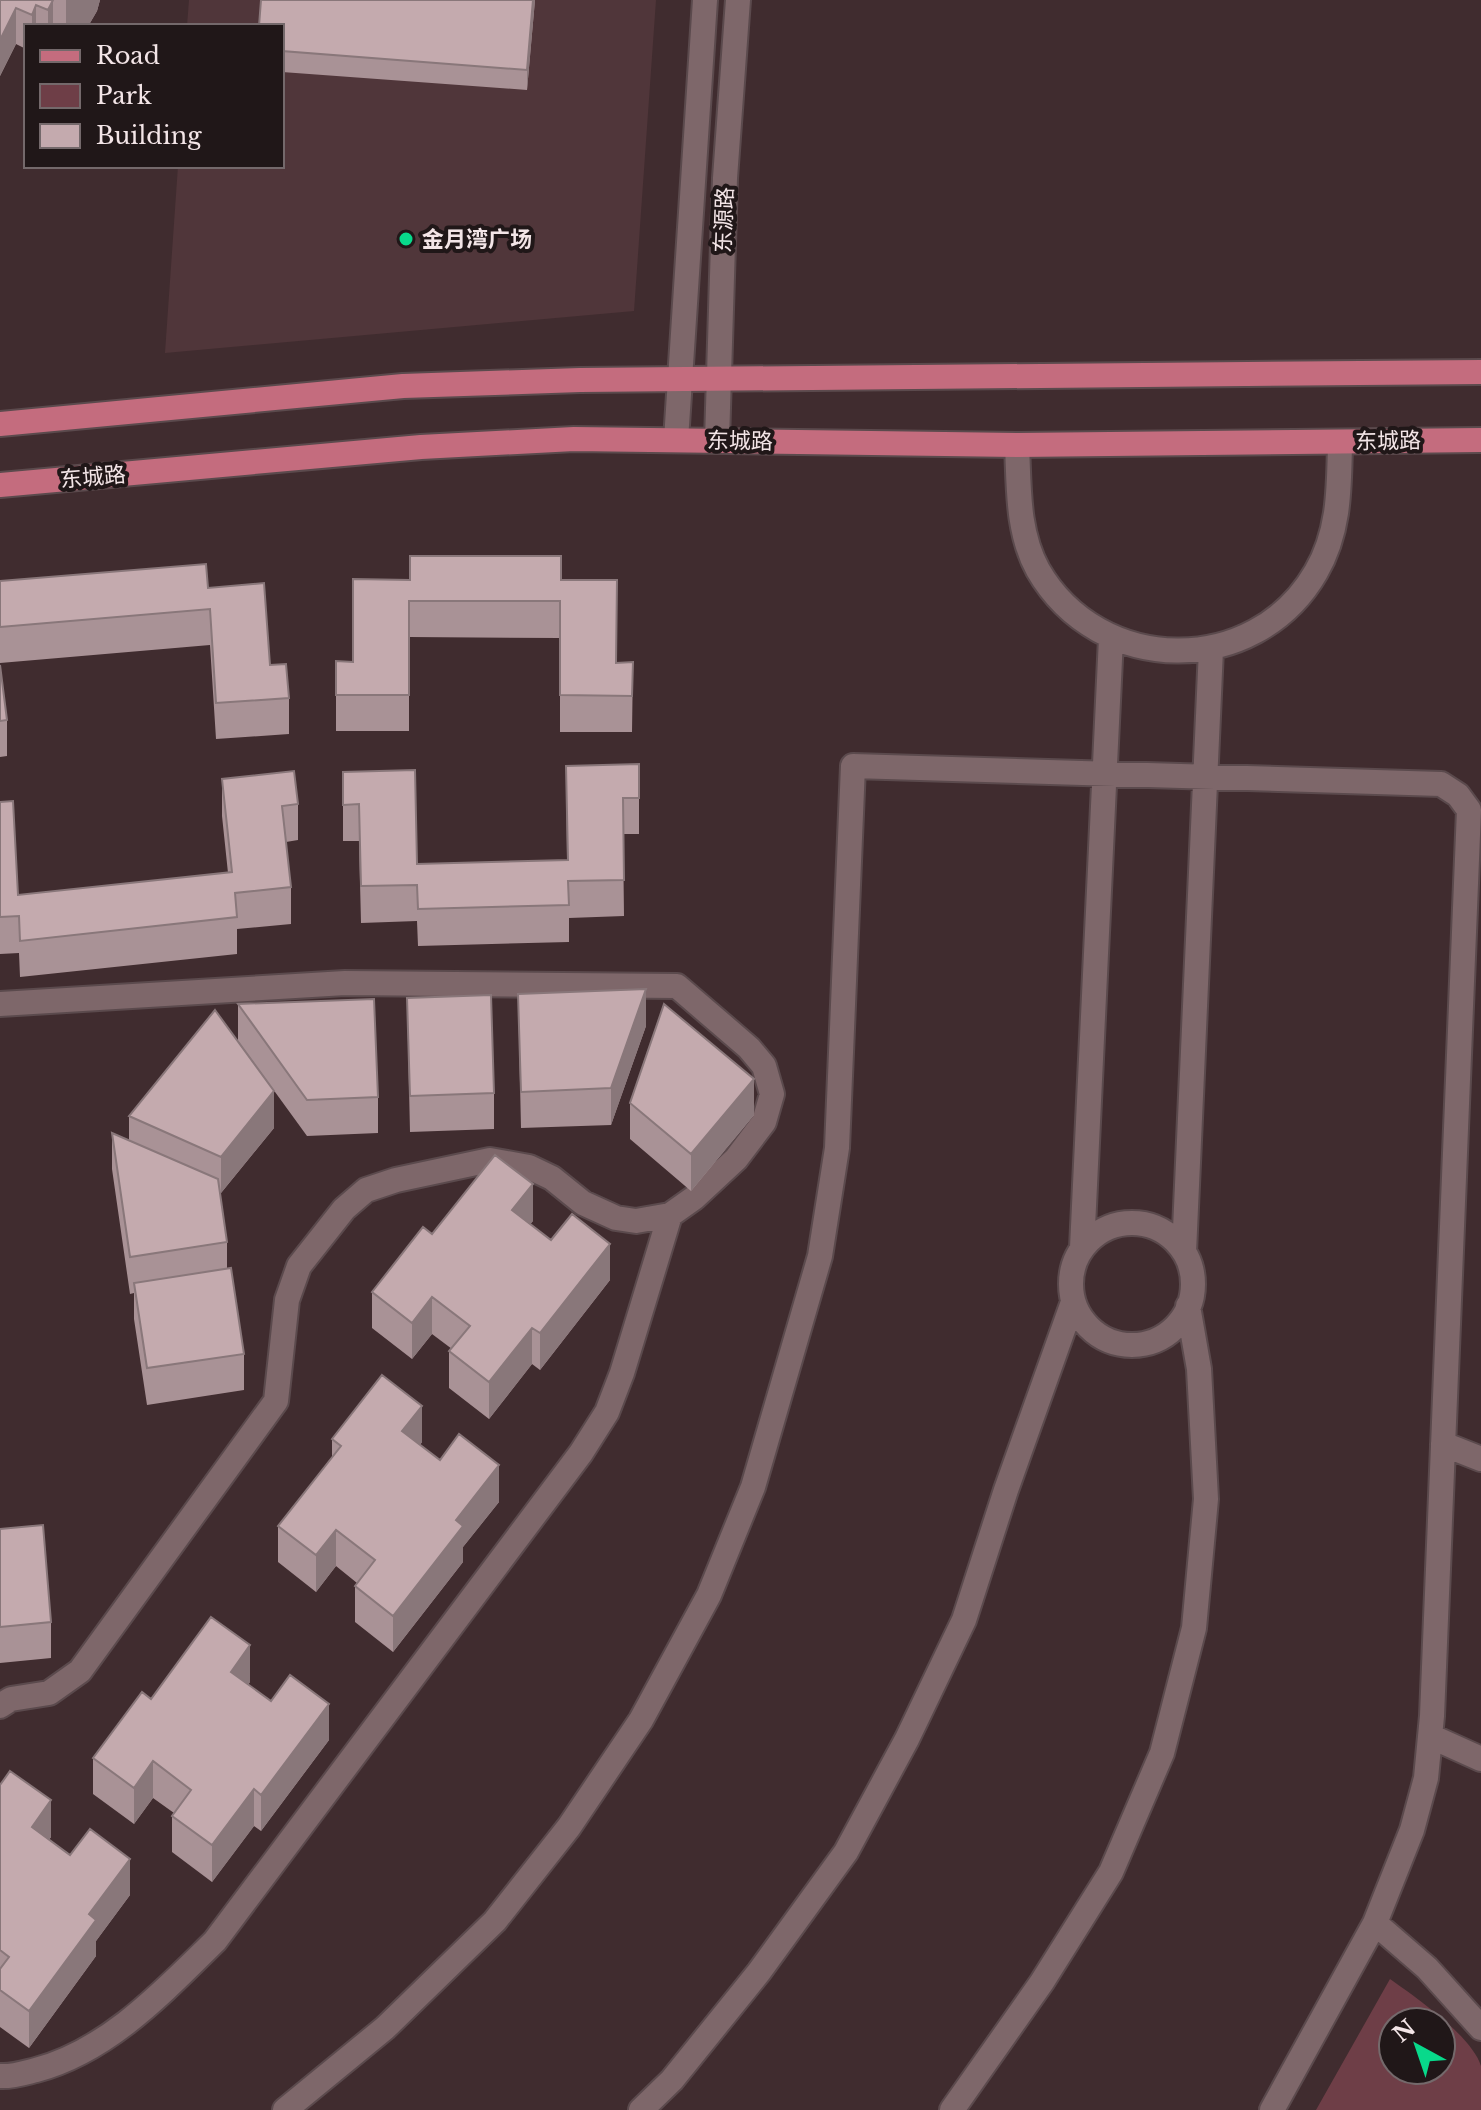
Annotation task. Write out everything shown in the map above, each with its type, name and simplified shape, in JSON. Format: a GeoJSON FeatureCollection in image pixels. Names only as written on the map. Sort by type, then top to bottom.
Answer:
{"type":"FeatureCollection","features":[{"type":"Feature","properties":{"kind":"main road"},"geometry":{"type":"LineString","coordinates":[[0,424],[403,386],[719,379],[1481,372]]}},
{"type":"Feature","properties":{"kind":"main road","name":"东城路"},"geometry":{"type":"LineString","coordinates":[[0,485],[421,447],[574,439],[1017,445],[1481,440]]}},
{"type":"Feature","properties":{"kind":"street","name":"东源路"},"geometry":{"type":"LineString","coordinates":[[676,440],[705,0]]}},
{"type":"Feature","properties":{"kind":"street","name":"东源路"},"geometry":{"type":"LineString","coordinates":[[717,441],[725,178],[738,0]]}},
{"type":"Feature","properties":{"kind":"street"},"geometry":{"type":"LineString","coordinates":[[1017,445],[1021,521],[1038,570],[1070,610],[1111,638],[1160,651],[1211,649],[1251,634],[1288,608],[1316,572],[1333,530],[1339,505],[1340,442]]}},
{"type":"Feature","properties":{"kind":"street"},"geometry":{"type":"LineString","coordinates":[[1082,1248],[1111,638]]}},
{"type":"Feature","properties":{"kind":"street"},"geometry":{"type":"LineString","coordinates":[[1184,1252],[1211,649]]}},
{"type":"Feature","properties":{"kind":"street"},"geometry":{"type":"LineString","coordinates":[[285,2110],[385,2028],[495,1921],[569,1827],[641,1720],[709,1595],[753,1487],[820,1256],[837,1148],[853,766],[1441,784],[1458,795],[1469,810],[1426,1778],[1412,1830],[1375,1923],[1272,2110]]}},
{"type":"Feature","properties":{"kind":"street"},"geometry":{"type":"LineString","coordinates":[[0,1004],[345,983],[677,986],[749,1048],[764,1066],[772,1094],[764,1122],[736,1159],[670,1215],[636,1221],[616,1218],[583,1203],[552,1178],[529,1167],[490,1160],[396,1180],[366,1190],[344,1209],[299,1266],[287,1300],[276,1401],[80,1671],[49,1693],[11,1699],[0,1706]]}},
{"type":"Feature","properties":{"kind":"street"},"geometry":{"type":"LineString","coordinates":[[0,2076],[9,2077],[55,2065],[98,2044],[161,1994],[215,1941],[594,1433],[607,1412],[622,1373],[670,1215]]}},
{"type":"Feature","properties":{"kind":"street"},"geometry":{"type":"LineString","coordinates":[[1135,1223],[1163,1231],[1184,1252],[1191,1269],[1193,1288],[1179,1323],[1164,1335],[1148,1343],[1129,1345],[1110,1341],[1094,1332],[1081,1319],[1073,1302],[1070,1283],[1074,1264],[1082,1248],[1105,1228],[1135,1223]]}},
{"type":"Feature","properties":{"kind":"street"},"geometry":{"type":"LineString","coordinates":[[641,2110],[672,2080],[759,1972],[846,1852],[907,1739],[964,1620],[1006,1490],[1073,1302]]}},
{"type":"Feature","properties":{"kind":"street"},"geometry":{"type":"LineString","coordinates":[[952,2110],[1042,1982],[1111,1872],[1162,1753],[1194,1628],[1206,1499],[1199,1369],[1188,1306]]}},
{"type":"Feature","properties":{"kind":"street"},"geometry":{"type":"LineString","coordinates":[[1443,1444],[1481,1459]]}},
{"type":"Feature","properties":{"kind":"street"},"geometry":{"type":"LineString","coordinates":[[1430,1736],[1481,1759]]}},
{"type":"Feature","properties":{"kind":"street"},"geometry":{"type":"LineString","coordinates":[[1375,1923],[1427,1968],[1481,2028]]}},
{"type":"Feature","properties":{"kind":"shaded area","name":"金月湾广场"},"geometry":{"type":"Polygon","coordinates":[[[189,0],[656,0],[634,311],[165,353],[178,168],[284,168],[284,24],[187,24],[189,0]]]}},
{"type":"Feature","properties":{"kind":"green space"},"geometry":{"type":"Polygon","coordinates":[[[1390,1979],[1427,2006],[1377,2006],[1377,2086],[1457,2086],[1457,2032],[1481,2066],[1481,2110],[1316,2110],[1390,1979]]]}},
{"type":"Feature","properties":{"kind":"building"},"geometry":{"type":"Polygon","coordinates":[[[0,0],[53,0],[48,10],[36,5],[32,15],[16,8],[0,40],[0,0]]]}},
{"type":"Feature","properties":{"kind":"building"},"geometry":{"type":"Polygon","coordinates":[[[261,0],[533,0],[527,70],[284,51],[284,24],[259,24],[261,0]]]}},
{"type":"Feature","properties":{"kind":"building"},"geometry":{"type":"Polygon","coordinates":[[[410,556],[561,556],[561,580],[617,580],[616,663],[633,662],[632,696],[560,695],[560,601],[409,601],[409,695],[336,695],[336,661],[353,662],[353,579],[410,580],[410,556]]]}},
{"type":"Feature","properties":{"kind":"building"},"geometry":{"type":"Polygon","coordinates":[[[206,564],[208,588],[264,583],[270,665],[286,664],[289,698],[216,703],[210,609],[0,627],[0,581],[206,564]]]}},
{"type":"Feature","properties":{"kind":"building"},"geometry":{"type":"Polygon","coordinates":[[[0,665],[7,720],[0,721],[0,665]]]}},
{"type":"Feature","properties":{"kind":"building"},"geometry":{"type":"Polygon","coordinates":[[[639,764],[639,798],[623,798],[624,880],[568,881],[569,905],[418,909],[417,885],[361,886],[359,804],[343,805],[343,772],[415,770],[417,864],[568,860],[566,766],[639,764]]]}},
{"type":"Feature","properties":{"kind":"building"},"geometry":{"type":"Polygon","coordinates":[[[294,771],[298,804],[282,806],[291,887],[235,893],[237,917],[20,941],[19,916],[0,917],[0,802],[13,801],[18,895],[232,872],[222,779],[294,771]]]}},
{"type":"Feature","properties":{"kind":"building"},"geometry":{"type":"Polygon","coordinates":[[[646,989],[611,1088],[521,1092],[518,994],[646,989]]]}},
{"type":"Feature","properties":{"kind":"building"},"geometry":{"type":"Polygon","coordinates":[[[491,995],[494,1093],[410,1096],[407,998],[491,995]]]}},
{"type":"Feature","properties":{"kind":"building"},"geometry":{"type":"Polygon","coordinates":[[[374,999],[378,1097],[307,1100],[238,1004],[374,999]]]}},
{"type":"Feature","properties":{"kind":"building"},"geometry":{"type":"Polygon","coordinates":[[[664,1004],[754,1079],[691,1154],[630,1103],[664,1004]]]}},
{"type":"Feature","properties":{"kind":"building"},"geometry":{"type":"Polygon","coordinates":[[[215,1010],[274,1091],[221,1157],[129,1116],[215,1010]]]}},
{"type":"Feature","properties":{"kind":"building"},"geometry":{"type":"Polygon","coordinates":[[[112,1133],[218,1179],[227,1242],[130,1257],[112,1133]]]}},
{"type":"Feature","properties":{"kind":"building"},"geometry":{"type":"Polygon","coordinates":[[[495,1155],[533,1184],[512,1210],[551,1240],[572,1214],[610,1244],[540,1333],[532,1328],[489,1382],[449,1351],[470,1326],[432,1297],[412,1323],[372,1292],[423,1227],[432,1234],[495,1155]]]}},
{"type":"Feature","properties":{"kind":"building"},"geometry":{"type":"Polygon","coordinates":[[[231,1268],[244,1354],[147,1368],[134,1283],[231,1268]]]}},
{"type":"Feature","properties":{"kind":"building"},"geometry":{"type":"Polygon","coordinates":[[[382,1375],[422,1406],[402,1431],[440,1460],[459,1434],[499,1465],[456,1520],[463,1526],[393,1616],[355,1586],[375,1560],[336,1530],[316,1555],[278,1526],[341,1446],[332,1439],[382,1375]]]}},
{"type":"Feature","properties":{"kind":"building"},"geometry":{"type":"Polygon","coordinates":[[[43,1525],[51,1622],[0,1627],[0,1529],[43,1525]]]}},
{"type":"Feature","properties":{"kind":"building"},"geometry":{"type":"Polygon","coordinates":[[[211,1617],[250,1645],[231,1672],[271,1701],[290,1675],[329,1704],[261,1795],[254,1789],[212,1845],[172,1816],[191,1790],[153,1761],[134,1788],[93,1758],[142,1692],[151,1699],[211,1617]]]}},
{"type":"Feature","properties":{"kind":"building"},"geometry":{"type":"Polygon","coordinates":[[[10,1771],[51,1800],[32,1827],[70,1855],[90,1829],[130,1859],[89,1914],[96,1920],[29,2011],[0,1990],[0,1969],[9,1957],[0,1950],[0,1785],[10,1771]]]}},
{"type":"Feature","properties":{"kind":"place","name":"金月湾广场"},"geometry":{"type":"Point","coordinates":[406,239]}}]}
